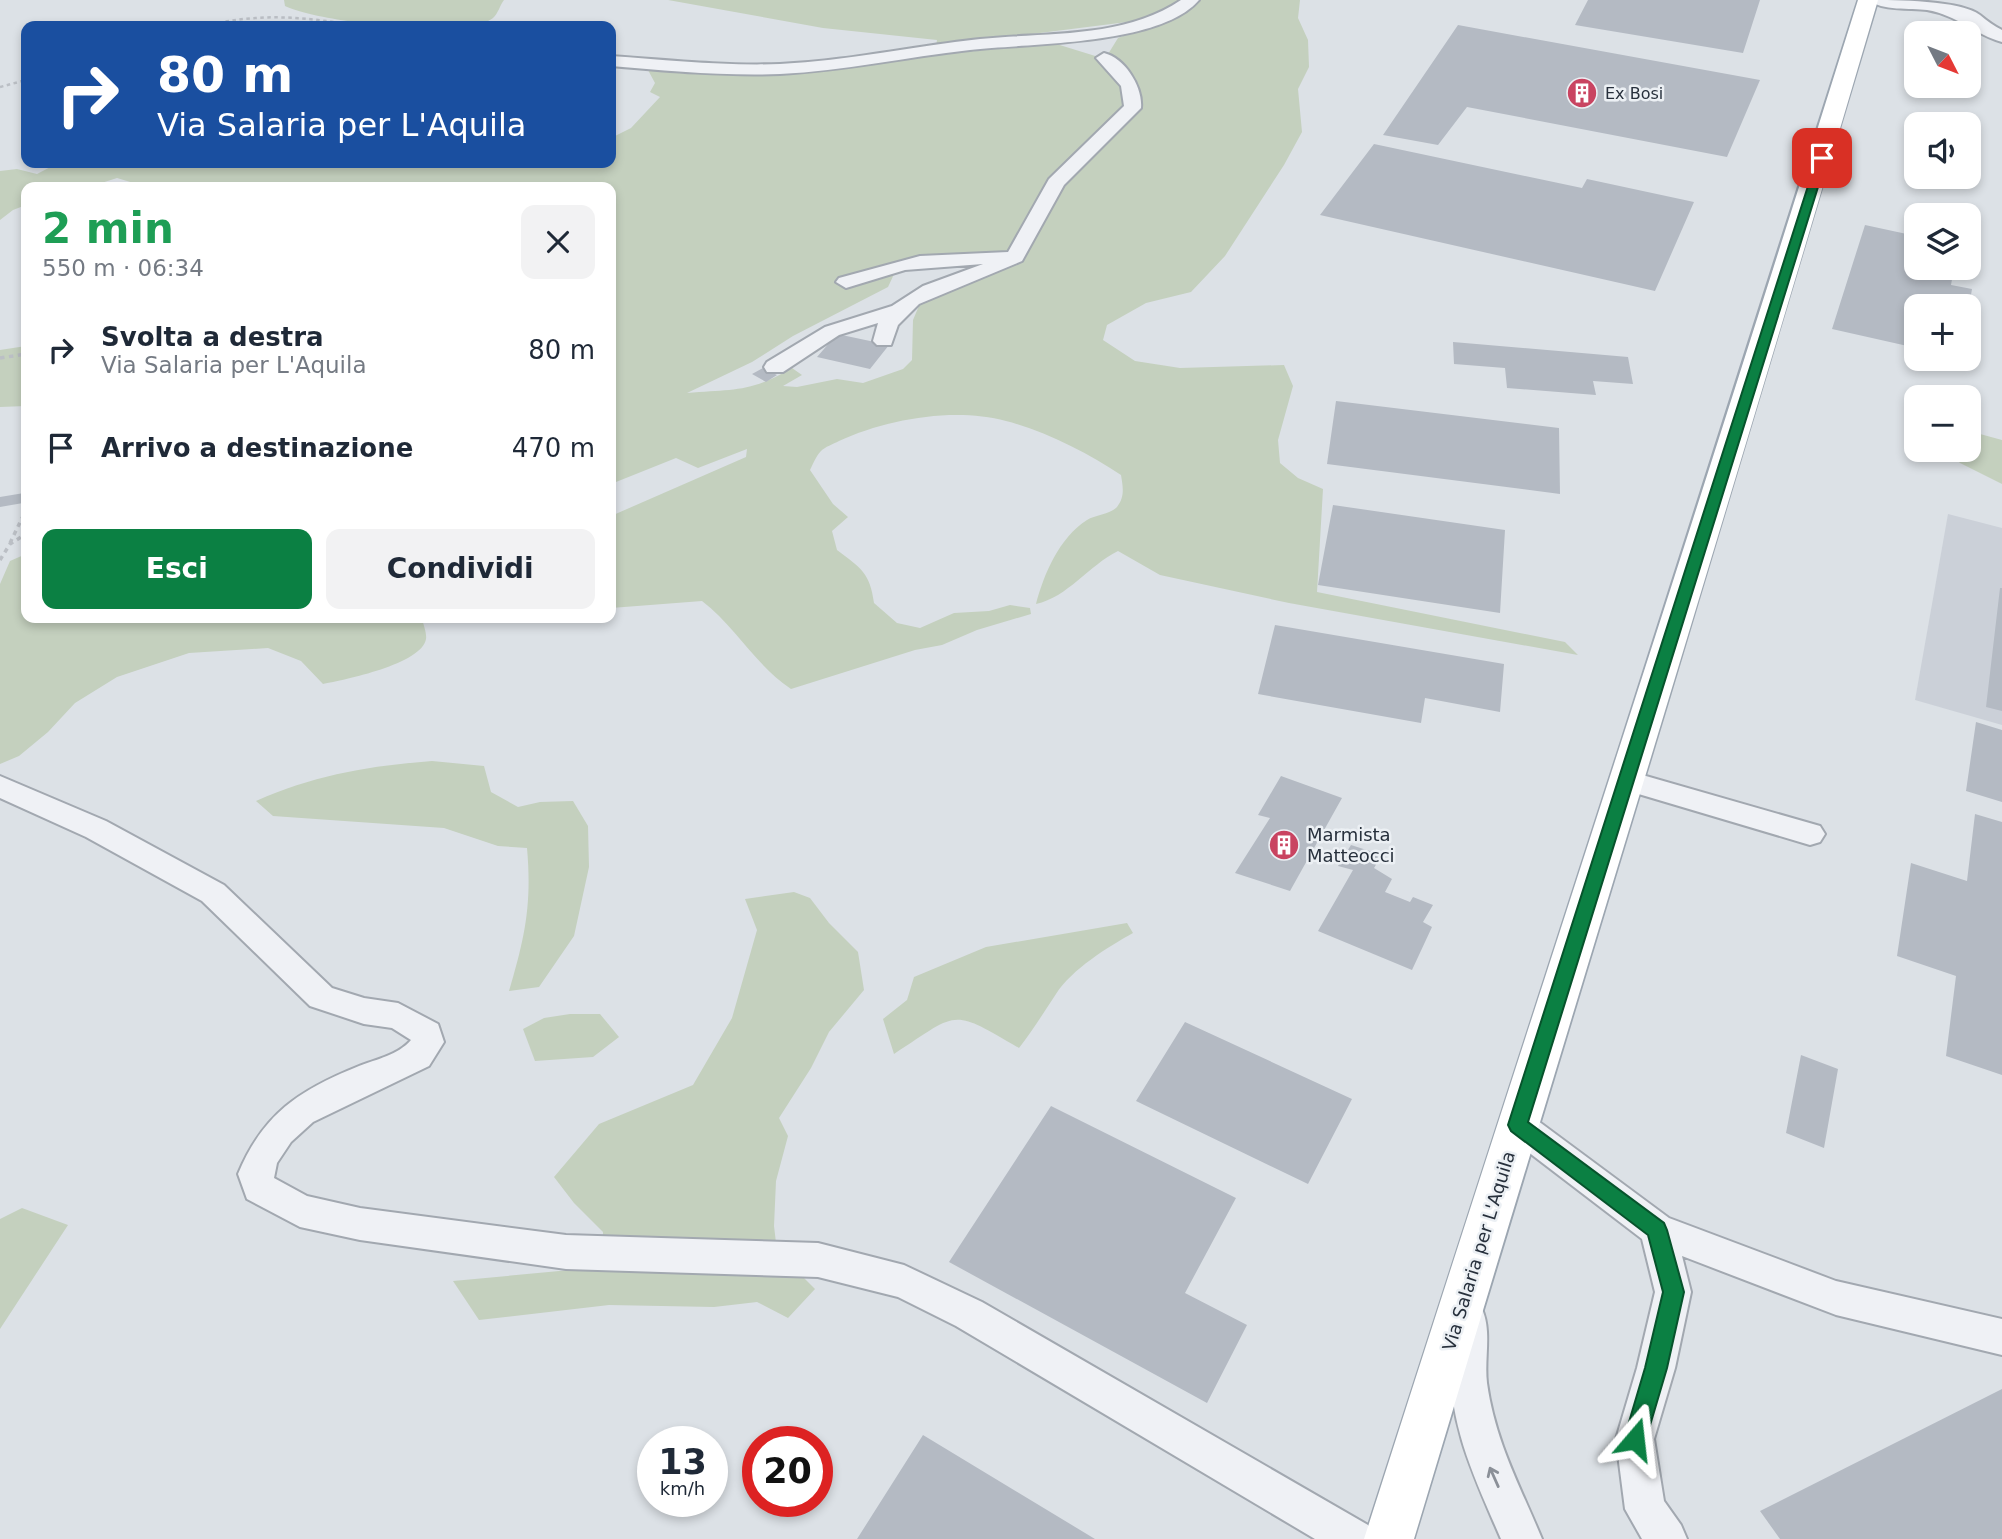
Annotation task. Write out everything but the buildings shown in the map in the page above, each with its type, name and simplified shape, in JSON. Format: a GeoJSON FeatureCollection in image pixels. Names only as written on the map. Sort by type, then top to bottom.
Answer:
{"type":"FeatureCollection","features":[{"type":"Feature","properties":{"kind":"main road","name":"Via Salaria per L'Aquila"},"geometry":{"type":"LineString","coordinates":[[1389,1539],[1625,780],[1723,479],[1868,0]]}},
{"type":"Feature","properties":{"kind":"street"},"geometry":{"type":"LineString","coordinates":[[616,61],[719,69],[781,69],[1118,30],[1172,13],[1191,0]]}},
{"type":"Feature","properties":{"kind":"street"},"geometry":{"type":"LineString","coordinates":[[1877,0],[1930,6],[1974,18]]}},
{"type":"Feature","properties":{"kind":"street"},"geometry":{"type":"LineString","coordinates":[[1933,0],[1974,18]]}},
{"type":"Feature","properties":{"kind":"street"},"geometry":{"type":"LineString","coordinates":[[1950,0],[2002,37]]}},
{"type":"Feature","properties":{"kind":"street"},"geometry":{"type":"LineString","coordinates":[[1104,58],[1103,49],[1118,30]]}},
{"type":"Feature","properties":{"kind":"street"},"geometry":{"type":"LineString","coordinates":[[775,367],[832,331],[895,311],[942,287],[1015,257],[1056,183],[1074,162],[1132,108],[1135,98],[1131,86],[1104,58],[1067,36]]}},
{"type":"Feature","properties":{"kind":"street"},"geometry":{"type":"LineString","coordinates":[[846,282],[907,263],[967,257],[1000,260],[1015,257]]}},
{"type":"Feature","properties":{"kind":"street"},"geometry":{"type":"LineString","coordinates":[[884,341],[883,329],[895,311]]}},
{"type":"Feature","properties":{"kind":"street"},"geometry":{"type":"LineString","coordinates":[[1625,780],[1810,834]]}},
{"type":"Feature","properties":{"kind":"street"},"geometry":{"type":"LineString","coordinates":[[0,786],[96,829],[213,893],[321,997],[363,1011],[398,1016],[427,1033],[428,1042],[417,1056],[327,1096],[301,1112],[279,1132],[263,1155],[255,1174],[259,1188],[274,1199],[300,1211],[360,1224],[566,1252],[818,1260],[904,1282],[969,1314],[1354,1539]]}},
{"type":"Feature","properties":{"kind":"street"},"geometry":{"type":"LineString","coordinates":[[1518,1125],[1657,1230],[1836,1298],[2002,1337]]}},
{"type":"Feature","properties":{"kind":"street"},"geometry":{"type":"LineString","coordinates":[[1657,1230],[1673,1292],[1656,1368],[1635,1439],[1645,1509],[1667,1539]]}},
{"type":"Feature","properties":{"kind":"street"},"geometry":{"type":"LineString","coordinates":[[1469,1282],[1468,1381],[1481,1447],[1522,1539]]}},
{"type":"Feature","properties":{"kind":"path"},"geometry":{"type":"LineString","coordinates":[[226,21],[279,14],[324,21]]}},
{"type":"Feature","properties":{"kind":"path"},"geometry":{"type":"LineString","coordinates":[[0,87],[21,81]]}},
{"type":"Feature","properties":{"kind":"path"},"geometry":{"type":"LineString","coordinates":[[0,358],[21,355]]}},
{"type":"Feature","properties":{"kind":"path"},"geometry":{"type":"LineString","coordinates":[[0,560],[21,521]]}},
{"type":"Feature","properties":{"kind":"path"},"geometry":{"type":"LineString","coordinates":[[10,544],[21,537]]}},
{"type":"Feature","properties":{"kind":"shaded area"},"geometry":{"type":"Polygon","coordinates":[[[1948,514],[2002,528],[2002,725],[1915,700],[1948,514]]]}},
{"type":"Feature","properties":{"kind":"green space"},"geometry":{"type":"Polygon","coordinates":[[[284,0],[504,0],[493,18],[486,21],[346,21],[285,6],[284,0]]]}},
{"type":"Feature","properties":{"kind":"green space"},"geometry":{"type":"Polygon","coordinates":[[[668,0],[1183,0],[1143,20],[936,46],[937,40],[823,28],[668,0]]]}},
{"type":"Feature","properties":{"kind":"green space"},"geometry":{"type":"Polygon","coordinates":[[[1200,0],[1300,0],[1298,18],[1308,40],[1309,67],[1298,89],[1302,132],[1284,165],[1225,256],[1191,292],[1146,303],[1107,325],[1103,340],[1135,361],[1180,368],[1284,365],[1293,386],[1278,440],[1280,463],[1298,478],[1323,489],[1317,592],[1565,642],[1578,655],[1289,603],[1160,575],[1118,551],[1058,595],[1036,604],[1048,569],[1068,536],[1087,520],[1111,511],[1120,503],[1123,492],[1121,475],[1066,444],[1021,425],[986,417],[943,415],[899,421],[858,433],[819,453],[810,470],[833,504],[848,517],[832,531],[837,550],[863,572],[870,585],[874,603],[897,623],[920,628],[954,613],[989,611],[1010,605],[1030,608],[1031,614],[977,630],[942,645],[915,650],[791,689],[767,669],[725,622],[702,601],[616,608],[616,514],[746,457],[747,449],[698,468],[676,458],[616,482],[616,182],[130,182],[117,178],[105,182],[21,182],[21,207],[0,220],[0,171],[17,169],[37,174],[48,168],[616,168],[616,136],[631,128],[660,97],[650,92],[655,83],[648,70],[727,72],[988,44],[1050,42],[1105,59],[1118,38],[1170,18],[1200,0]],[[974,252],[895,272],[888,287],[793,336],[752,362],[687,393],[752,386],[792,368],[802,375],[783,386],[797,387],[837,379],[863,383],[903,369],[912,360],[913,320],[921,301],[1008,253],[974,252]]]}},
{"type":"Feature","properties":{"kind":"green space"},"geometry":{"type":"Polygon","coordinates":[[[21,347],[21,406],[0,407],[0,350],[21,347]]]}},
{"type":"Feature","properties":{"kind":"green space"},"geometry":{"type":"Polygon","coordinates":[[[1981,434],[2002,440],[2002,484],[1960,463],[1981,462],[1981,434]]]}},
{"type":"Feature","properties":{"kind":"green space"},"geometry":{"type":"Polygon","coordinates":[[[21,556],[21,623],[423,623],[426,639],[421,648],[397,663],[364,675],[323,684],[301,661],[268,648],[189,653],[117,677],[75,703],[48,732],[19,756],[0,764],[0,584],[10,561],[21,556]]]}},
{"type":"Feature","properties":{"kind":"green space"},"geometry":{"type":"Polygon","coordinates":[[[432,761],[484,766],[491,792],[518,807],[540,802],[573,801],[588,826],[589,867],[574,936],[539,987],[509,991],[526,920],[529,886],[527,848],[498,846],[444,828],[273,816],[256,801],[299,784],[342,773],[432,761]]]}},
{"type":"Feature","properties":{"kind":"green space"},"geometry":{"type":"Polygon","coordinates":[[[794,892],[810,898],[829,923],[858,952],[864,990],[829,1032],[811,1068],[779,1118],[788,1136],[776,1181],[774,1226],[777,1251],[815,1289],[788,1318],[757,1302],[714,1307],[609,1305],[479,1320],[453,1281],[602,1267],[603,1232],[574,1203],[554,1177],[599,1124],[693,1085],[732,1018],[757,930],[745,899],[794,892]]]}},
{"type":"Feature","properties":{"kind":"green space"},"geometry":{"type":"Polygon","coordinates":[[[1127,923],[1133,933],[1071,976],[1019,1048],[980,1026],[955,1020],[932,1029],[894,1054],[883,1019],[907,1000],[914,977],[986,947],[1127,923]]]}},
{"type":"Feature","properties":{"kind":"green space"},"geometry":{"type":"Polygon","coordinates":[[[570,1014],[600,1014],[619,1037],[593,1057],[535,1061],[523,1029],[544,1018],[570,1014]]]}},
{"type":"Feature","properties":{"kind":"green space"},"geometry":{"type":"Polygon","coordinates":[[[22,1208],[68,1225],[0,1329],[0,1219],[22,1208]]]}},
{"type":"Feature","properties":{"kind":"place","name":"Ex Bosi"},"geometry":{"type":"Point","coordinates":[1582,93]}},
{"type":"Feature","properties":{"kind":"place","name":"Marmista Matteocci"},"geometry":{"type":"Point","coordinates":[1284,845]}},
{"type":"Feature","properties":{"kind":"route"},"geometry":{"type":"LineString","coordinates":[[1635,1439],[1656,1368],[1673,1292],[1657,1230],[1518,1125],[1822,158]]}}]}
